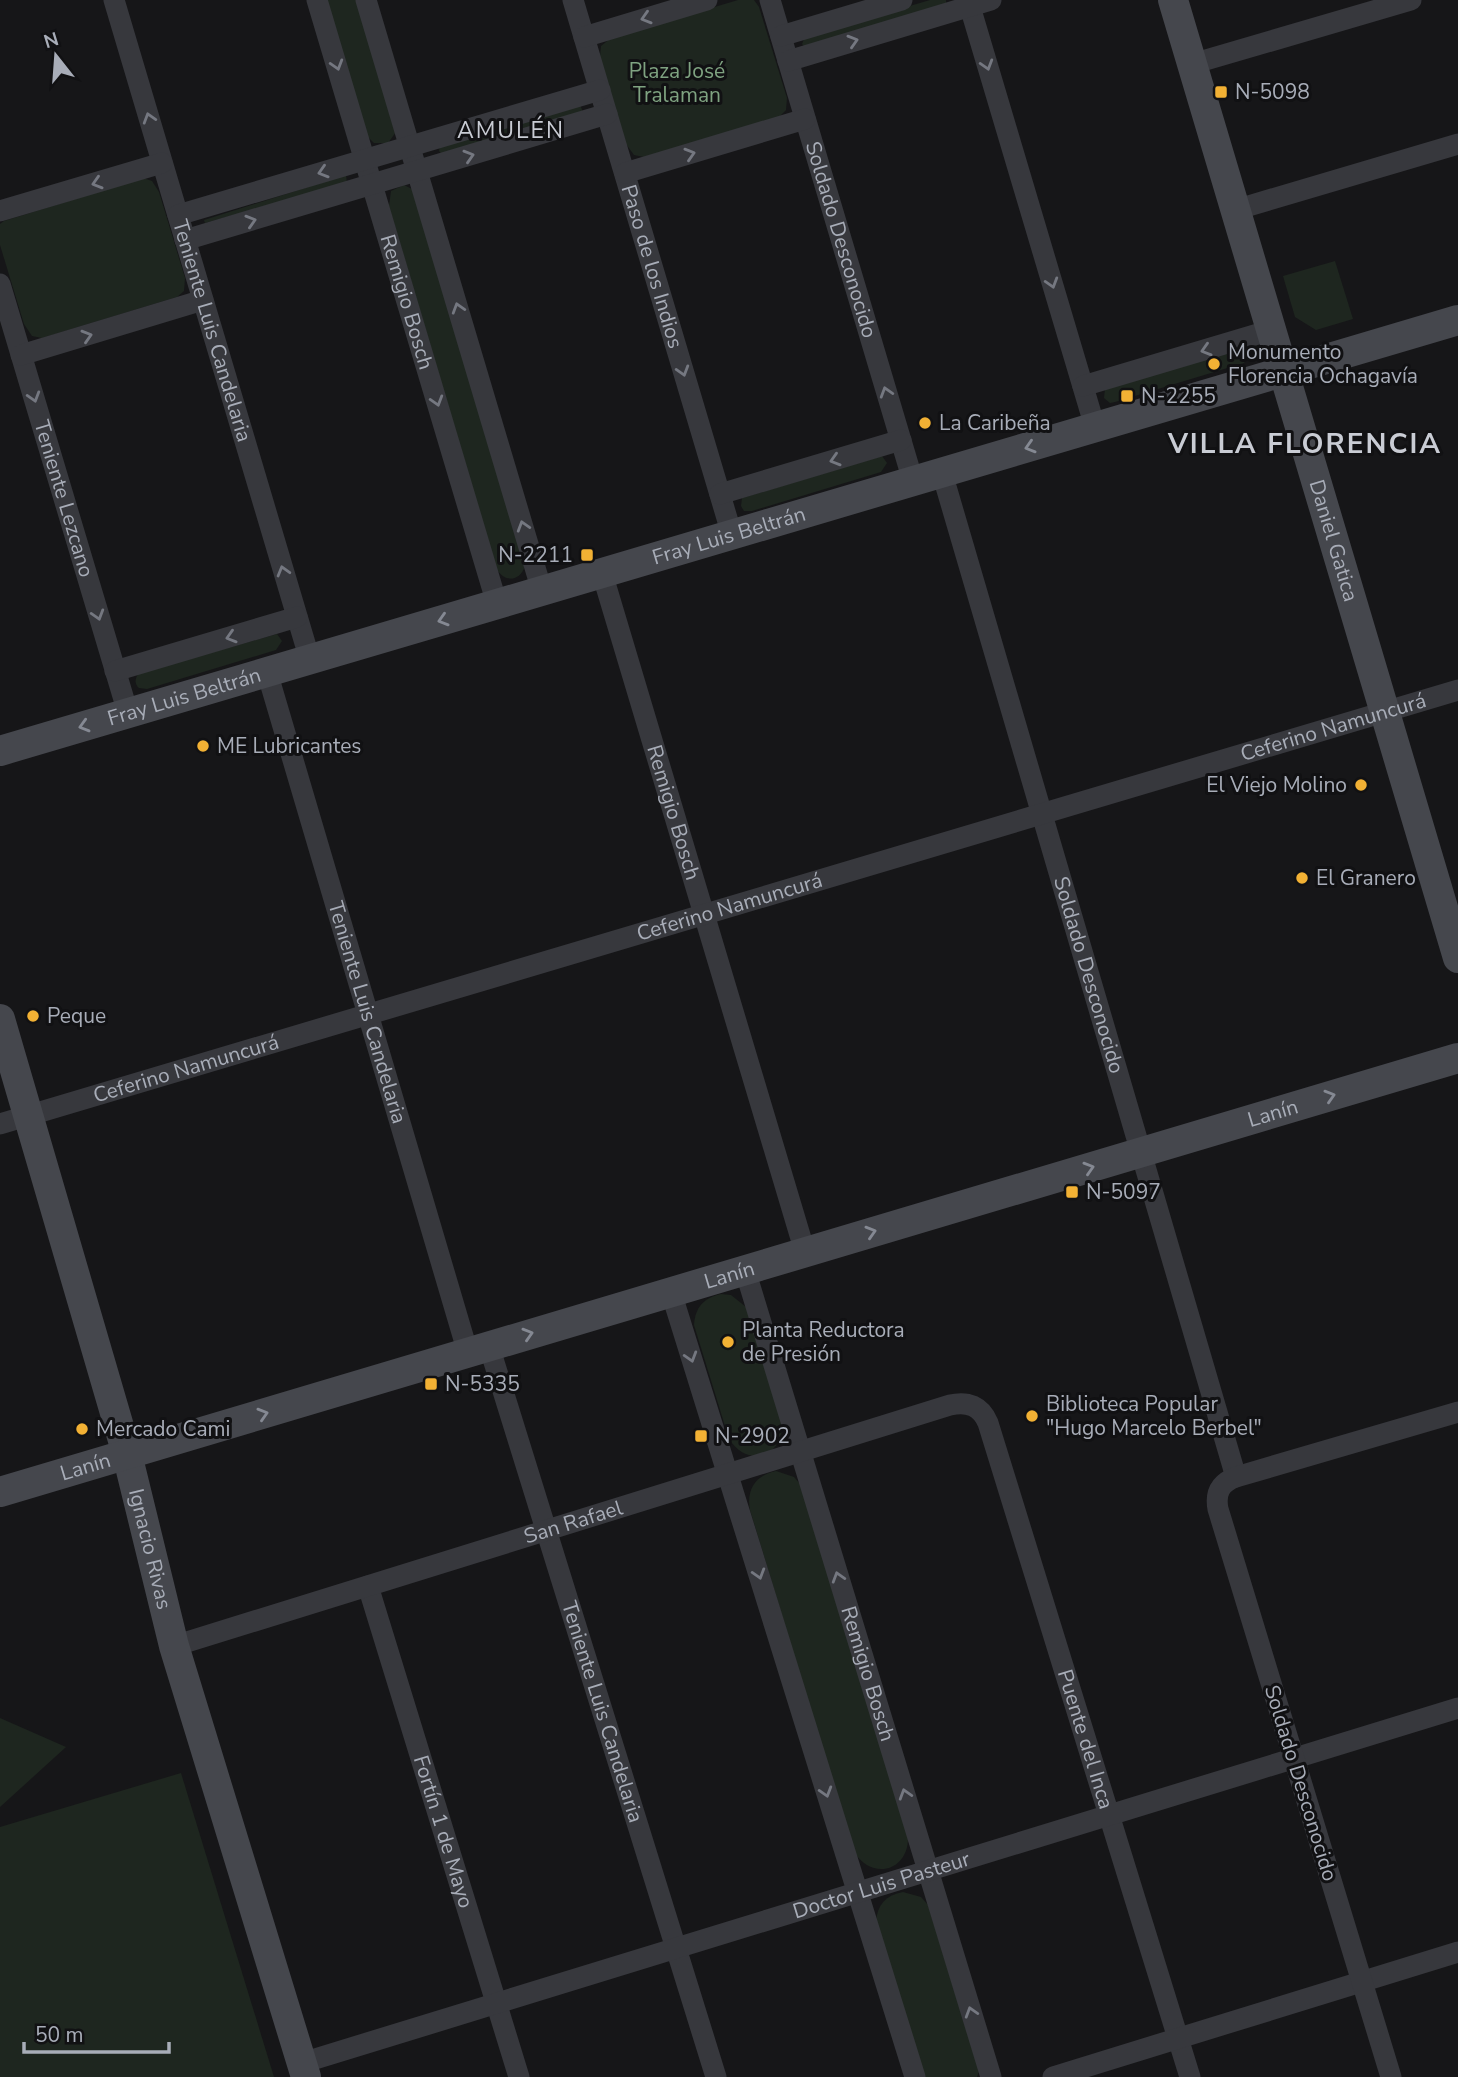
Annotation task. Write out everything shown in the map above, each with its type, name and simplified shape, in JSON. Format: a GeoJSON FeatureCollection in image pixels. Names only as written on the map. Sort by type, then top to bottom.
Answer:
{"type":"FeatureCollection","features":[{"type":"Feature","properties":{"kind":"street","name":"Teniente Luis Candelaria"},"geometry":{"type":"LineString","coordinates":[[114,0],[310,660]]}},
{"type":"Feature","properties":{"kind":"street","name":"Remigio Bosch"},"geometry":{"type":"LineString","coordinates":[[317,0],[497,604]]}},
{"type":"Feature","properties":{"kind":"street"},"geometry":{"type":"LineString","coordinates":[[366,0],[542,591]]}},
{"type":"Feature","properties":{"kind":"street","name":"Paso de los Indios"},"geometry":{"type":"LineString","coordinates":[[573,0],[732,535]]}},
{"type":"Feature","properties":{"kind":"street"},"geometry":{"type":"LineString","coordinates":[[584,37],[707,0]]}},
{"type":"Feature","properties":{"kind":"street","name":"Soldado Desconocido"},"geometry":{"type":"LineString","coordinates":[[770,0],[913,481]]}},
{"type":"Feature","properties":{"kind":"street"},"geometry":{"type":"LineString","coordinates":[[781,36],[902,0]]}},
{"type":"Feature","properties":{"kind":"street"},"geometry":{"type":"LineString","coordinates":[[788,61],[969,3],[991,0]]}},
{"type":"Feature","properties":{"kind":"street","name":"Daniel Gatica"},"geometry":{"type":"LineString","coordinates":[[1173,0],[1458,958]]}},
{"type":"Feature","properties":{"kind":"street"},"geometry":{"type":"LineString","coordinates":[[1192,64],[1411,0]]}},
{"type":"Feature","properties":{"kind":"street"},"geometry":{"type":"LineString","coordinates":[[969,3],[1095,428]]}},
{"type":"Feature","properties":{"kind":"street"},"geometry":{"type":"LineString","coordinates":[[178,215],[600,90]]}},
{"type":"Feature","properties":{"kind":"street"},"geometry":{"type":"LineString","coordinates":[[185,240],[607,114]]}},
{"type":"Feature","properties":{"kind":"street"},"geometry":{"type":"LineString","coordinates":[[625,173],[805,119]]}},
{"type":"Feature","properties":{"kind":"street"},"geometry":{"type":"LineString","coordinates":[[1235,210],[1458,145]]}},
{"type":"Feature","properties":{"kind":"street"},"geometry":{"type":"LineString","coordinates":[[0,211],[162,163]]}},
{"type":"Feature","properties":{"kind":"street","name":"Teniente Lezcano"},"geometry":{"type":"LineString","coordinates":[[1,291],[128,713]]}},
{"type":"Feature","properties":{"kind":"street"},"geometry":{"type":"LineString","coordinates":[[21,355],[203,300]]}},
{"type":"Feature","properties":{"kind":"street","name":"Fray Luis Beltrán"},"geometry":{"type":"LineString","coordinates":[[0,751],[1458,320]]}},
{"type":"Feature","properties":{"kind":"street"},"geometry":{"type":"LineString","coordinates":[[1083,386],[1271,330]]}},
{"type":"Feature","properties":{"kind":"street","name":"Fray Luis Beltrán"},"geometry":{"type":"LineString","coordinates":[[720,494],[901,440]]}},
{"type":"Feature","properties":{"kind":"street","name":"Soldado Desconocido"},"geometry":{"type":"LineString","coordinates":[[942,473],[1141,1152],[1227,1483],[1218,1509],[1391,2077]]}},
{"type":"Feature","properties":{"kind":"street","name":"Remigio Bosch"},"geometry":{"type":"LineString","coordinates":[[603,573],[805,1252]]}},
{"type":"Feature","properties":{"kind":"street","name":"Fray Luis Beltrán"},"geometry":{"type":"LineString","coordinates":[[115,671],[297,617]]}},
{"type":"Feature","properties":{"kind":"street","name":"Teniente Luis Candelaria"},"geometry":{"type":"LineString","coordinates":[[267,672],[368,1014],[479,1349],[546,1530],[716,2077]]}},
{"type":"Feature","properties":{"kind":"street","name":"Ceferino Namuncurá"},"geometry":{"type":"LineString","coordinates":[[0,1124],[1458,690]]}},
{"type":"Feature","properties":{"kind":"street","name":"Ignacio Rivas"},"geometry":{"type":"LineString","coordinates":[[0,1019],[127,1454],[174,1646],[304,2070]]}},
{"type":"Feature","properties":{"kind":"street","name":"Lanín"},"geometry":{"type":"LineString","coordinates":[[0,1492],[1458,1058]]}},
{"type":"Feature","properties":{"kind":"street","name":"Remigio Bosch"},"geometry":{"type":"LineString","coordinates":[[745,1270],[991,2077]]}},
{"type":"Feature","properties":{"kind":"street"},"geometry":{"type":"LineString","coordinates":[[671,1292],[915,2077]]}},
{"type":"Feature","properties":{"kind":"street","name":"San Rafael"},"geometry":{"type":"LineString","coordinates":[[174,1646],[950,1405],[975,1406]]}},
{"type":"Feature","properties":{"kind":"street","name":"Puente del Inca"},"geometry":{"type":"LineString","coordinates":[[975,1406],[981,1410],[988,1423],[1190,2077]]}},
{"type":"Feature","properties":{"kind":"street"},"geometry":{"type":"LineString","coordinates":[[1227,1483],[1458,1412]]}},
{"type":"Feature","properties":{"kind":"street","name":"Fortín 1 de Mayo"},"geometry":{"type":"LineString","coordinates":[[368,1586],[519,2077]]}},
{"type":"Feature","properties":{"kind":"street","name":"Doctor Luis Pasteur"},"geometry":{"type":"LineString","coordinates":[[304,2070],[496,2003],[1458,1708]]}},
{"type":"Feature","properties":{"kind":"street"},"geometry":{"type":"LineString","coordinates":[[1053,2077],[1458,1952]]}},
{"type":"Feature","properties":{"kind":"green space"},"geometry":{"type":"Polygon","coordinates":[[[327,0],[358,0],[396,132],[388,143],[374,143],[367,136],[327,0]]]}},
{"type":"Feature","properties":{"kind":"green space","name":"Plaza José Tralaman"},"geometry":{"type":"Polygon","coordinates":[[[738,0],[754,0],[759,7],[787,98],[786,110],[779,117],[644,157],[634,155],[626,144],[600,57],[601,46],[611,38],[738,0]]]}},
{"type":"Feature","properties":{"kind":"green space"},"geometry":{"type":"Polygon","coordinates":[[[930,0],[946,0],[946,4],[805,47],[802,44],[805,37],[930,0]]]}},
{"type":"Feature","properties":{"kind":"green space"},"geometry":{"type":"Polygon","coordinates":[[[580,105],[583,112],[442,154],[439,151],[440,146],[580,105]]]}},
{"type":"Feature","properties":{"kind":"green space"},"geometry":{"type":"Polygon","coordinates":[[[346,175],[347,183],[205,223],[204,220],[346,175]]]}},
{"type":"Feature","properties":{"kind":"green space"},"geometry":{"type":"Polygon","coordinates":[[[143,178],[152,181],[159,192],[185,278],[184,291],[177,297],[42,338],[32,336],[24,324],[0,245],[0,224],[143,178]]]}},
{"type":"Feature","properties":{"kind":"green space"},"geometry":{"type":"Polygon","coordinates":[[[404,185],[412,189],[525,566],[520,575],[512,579],[504,577],[497,570],[389,206],[391,191],[404,185]]]}},
{"type":"Feature","properties":{"kind":"green space"},"geometry":{"type":"Polygon","coordinates":[[[1335,261],[1353,319],[1316,330],[1295,317],[1283,276],[1335,261]]]}},
{"type":"Feature","properties":{"kind":"green space"},"geometry":{"type":"Polygon","coordinates":[[[1245,347],[1250,354],[1244,363],[1115,402],[1110,403],[1104,398],[1105,389],[1245,347]]]}},
{"type":"Feature","properties":{"kind":"green space"},"geometry":{"type":"Polygon","coordinates":[[[882,456],[887,463],[881,472],[752,511],[744,511],[741,506],[742,498],[882,456]]]}},
{"type":"Feature","properties":{"kind":"green space"},"geometry":{"type":"Polygon","coordinates":[[[277,634],[282,641],[276,650],[147,689],[136,685],[139,673],[277,634]]]}},
{"type":"Feature","properties":{"kind":"green space"},"geometry":{"type":"Polygon","coordinates":[[[721,1294],[731,1295],[746,1307],[782,1422],[777,1444],[763,1455],[746,1454],[729,1439],[694,1325],[696,1313],[702,1304],[721,1294]]]}},
{"type":"Feature","properties":{"kind":"green space"},"geometry":{"type":"Polygon","coordinates":[[[776,1471],[794,1477],[801,1485],[908,1835],[903,1857],[889,1868],[871,1867],[854,1852],[750,1510],[751,1489],[754,1484],[763,1476],[776,1471]]]}},
{"type":"Feature","properties":{"kind":"green space"},"geometry":{"type":"Polygon","coordinates":[[[0,1718],[66,1747],[0,1807],[0,1718]]]}},
{"type":"Feature","properties":{"kind":"green space"},"geometry":{"type":"Polygon","coordinates":[[[181,1773],[274,2077],[0,2077],[0,1827],[181,1773]]]}},
{"type":"Feature","properties":{"kind":"green space"},"geometry":{"type":"Polygon","coordinates":[[[903,1892],[921,1897],[928,1905],[979,2071],[977,2077],[924,2077],[876,1922],[878,1911],[884,1902],[903,1892]]]}},
{"type":"Feature","properties":{"kind":"place","name":"N-5098"},"geometry":{"type":"Point","coordinates":[1221,92]}},
{"type":"Feature","properties":{"kind":"place","name":"Monumento Florencia Ochagavía"},"geometry":{"type":"Point","coordinates":[1214,364]}},
{"type":"Feature","properties":{"kind":"place","name":"N-2255"},"geometry":{"type":"Point","coordinates":[1127,396]}},
{"type":"Feature","properties":{"kind":"place","name":"La Caribeña"},"geometry":{"type":"Point","coordinates":[925,423]}},
{"type":"Feature","properties":{"kind":"place","name":"N-2211"},"geometry":{"type":"Point","coordinates":[587,555]}},
{"type":"Feature","properties":{"kind":"place","name":"ME Lubricantes"},"geometry":{"type":"Point","coordinates":[203,746]}},
{"type":"Feature","properties":{"kind":"place","name":"El Viejo Molino"},"geometry":{"type":"Point","coordinates":[1361,785]}},
{"type":"Feature","properties":{"kind":"place","name":"El Granero"},"geometry":{"type":"Point","coordinates":[1302,878]}},
{"type":"Feature","properties":{"kind":"place","name":"Peque"},"geometry":{"type":"Point","coordinates":[33,1016]}},
{"type":"Feature","properties":{"kind":"place","name":"N-5097"},"geometry":{"type":"Point","coordinates":[1072,1192]}},
{"type":"Feature","properties":{"kind":"place","name":"Planta Reductora de Presión"},"geometry":{"type":"Point","coordinates":[728,1342]}},
{"type":"Feature","properties":{"kind":"place","name":"N-5335"},"geometry":{"type":"Point","coordinates":[431,1384]}},
{"type":"Feature","properties":{"kind":"place","name":"Biblioteca Popular \"Hugo Marcelo Berbel\""},"geometry":{"type":"Point","coordinates":[1032,1416]}},
{"type":"Feature","properties":{"kind":"place","name":"Mercado Cami"},"geometry":{"type":"Point","coordinates":[82,1429]}},
{"type":"Feature","properties":{"kind":"place","name":"N-2902"},"geometry":{"type":"Point","coordinates":[701,1436]}},
{"type":"Feature","properties":{"kind":"district","name":"AMULÉN"},"geometry":{"type":"Point","coordinates":[511,130]}},
{"type":"Feature","properties":{"kind":"district","name":"VILLA FLORENCIA"},"geometry":{"type":"Point","coordinates":[1305,443]}}]}
